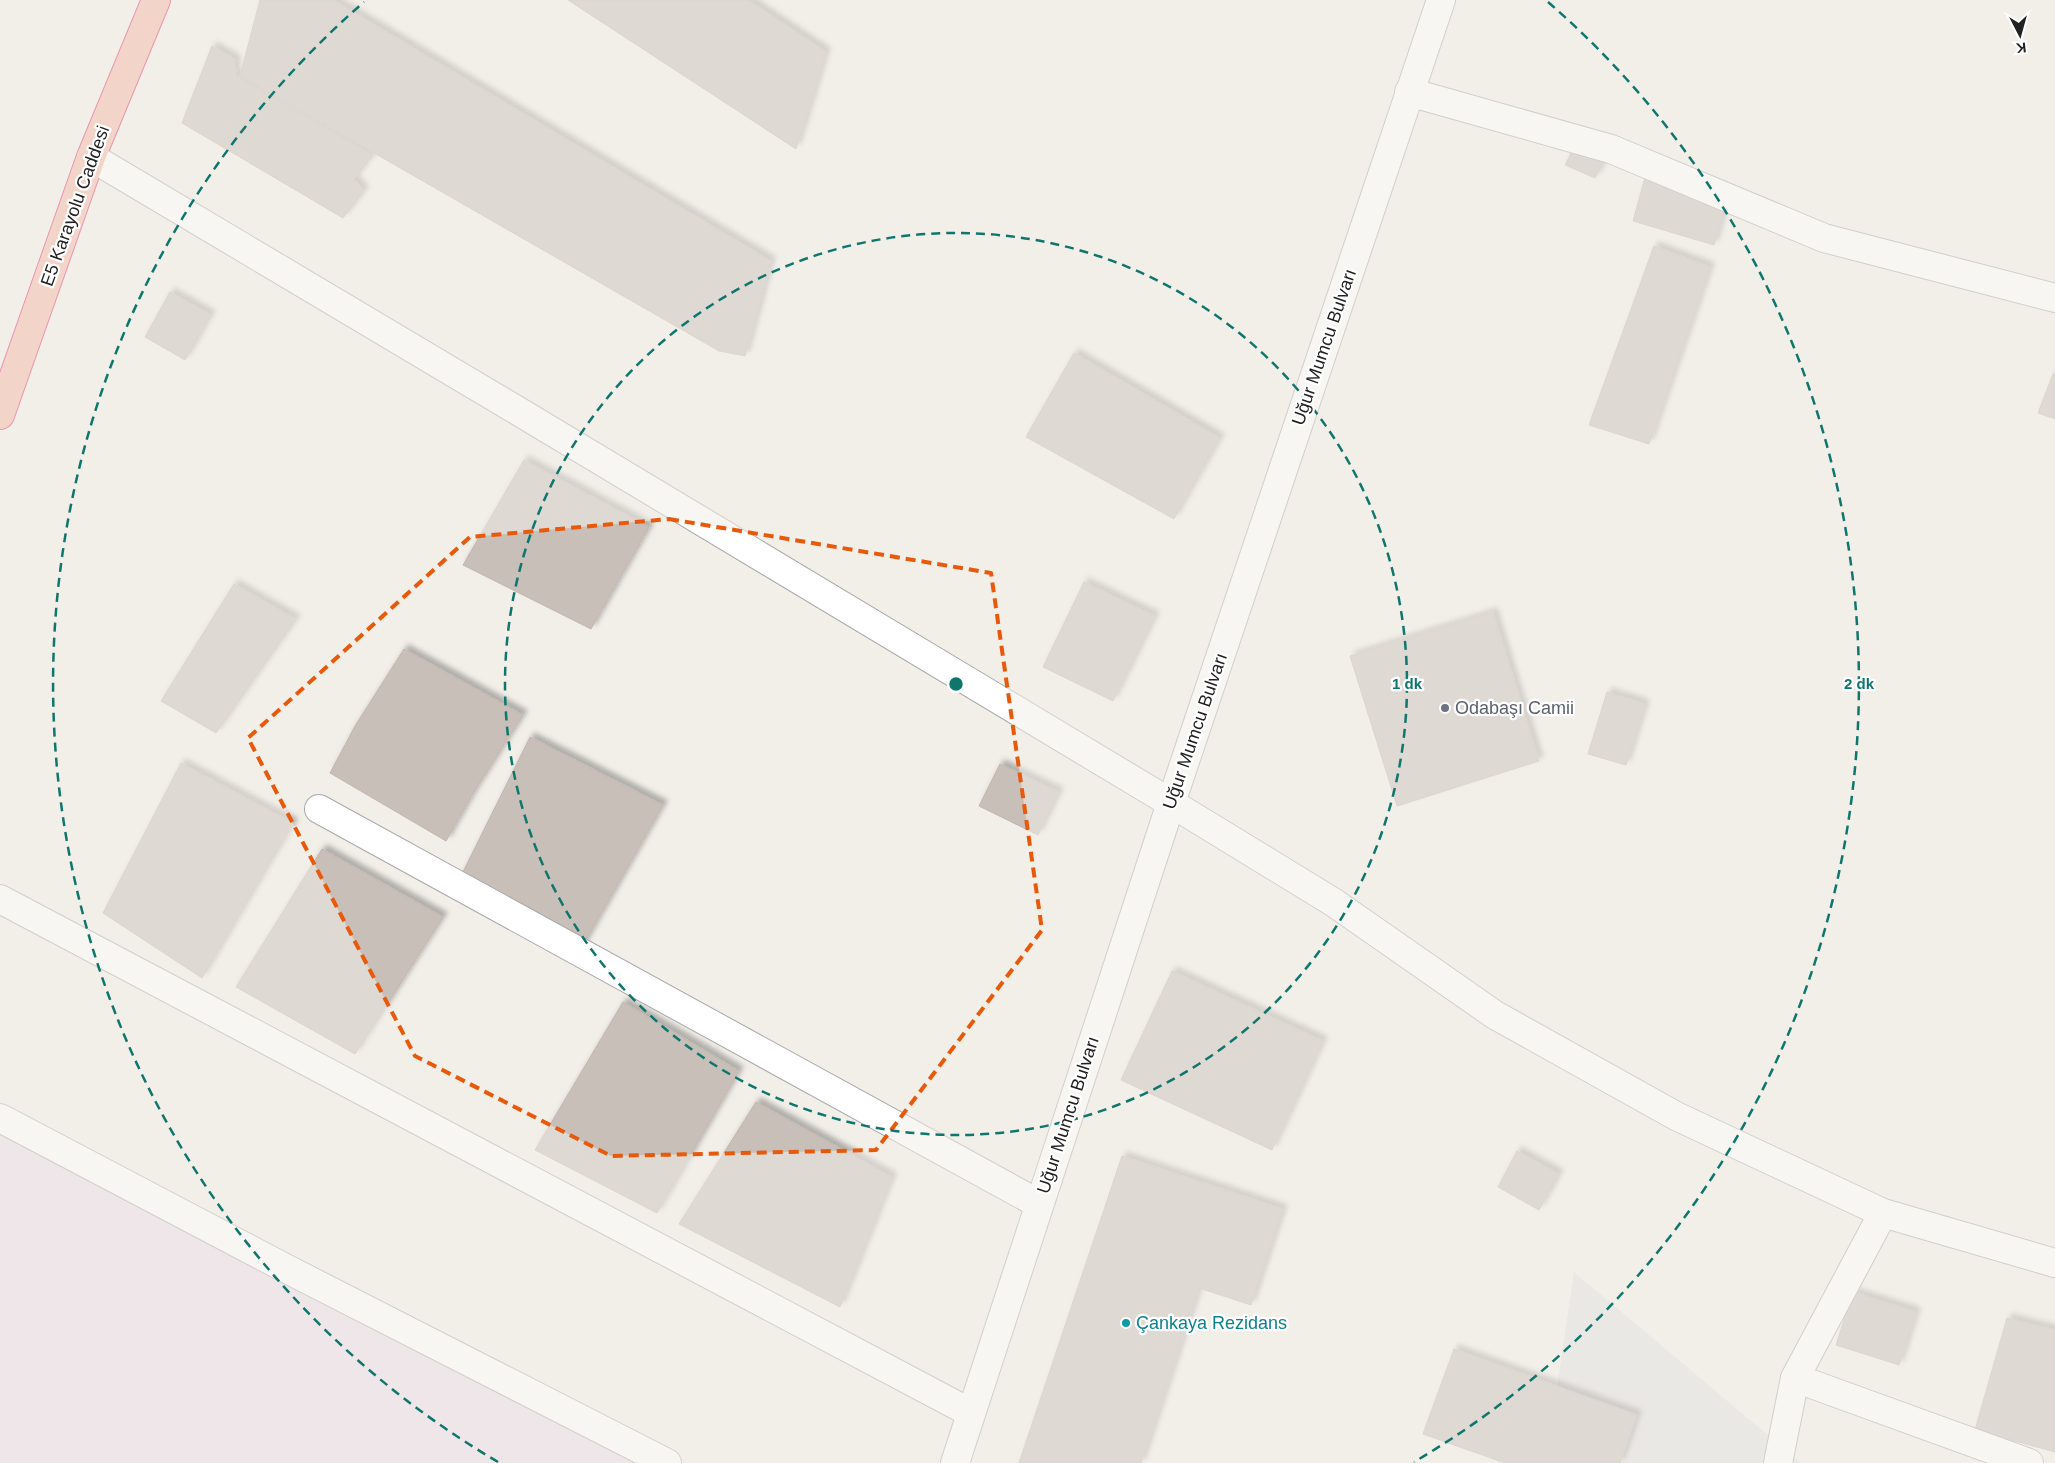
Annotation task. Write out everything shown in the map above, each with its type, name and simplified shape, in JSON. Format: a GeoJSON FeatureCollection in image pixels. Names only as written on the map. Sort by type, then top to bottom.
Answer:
{"type":"FeatureCollection","features":[{"type":"Feature","properties":{"kind":"highway","name":"E5 Karayolu Caddesi"},"geometry":{"type":"LineString","coordinates":[[0,415],[90,157],[156,0]]}},
{"type":"Feature","properties":{"kind":"street","name":"Uğur Mumcu Bulvarı"},"geometry":{"type":"LineString","coordinates":[[955,1463],[1171,803],[1440,0]]}},
{"type":"Feature","properties":{"kind":"street"},"geometry":{"type":"LineString","coordinates":[[1410,92],[1611,149],[1824,238],[2055,298]]}},
{"type":"Feature","properties":{"kind":"street"},"geometry":{"type":"LineString","coordinates":[[90,157],[518,411],[1171,803],[1333,902],[1495,1015],[1676,1116],[1883,1213],[2055,1263]]}},
{"type":"Feature","properties":{"kind":"street"},"geometry":{"type":"LineString","coordinates":[[319,809],[1039,1204]]}},
{"type":"Feature","properties":{"kind":"street"},"geometry":{"type":"LineString","coordinates":[[0,899],[971,1412]]}},
{"type":"Feature","properties":{"kind":"street"},"geometry":{"type":"LineString","coordinates":[[0,1118],[287,1269],[667,1463]]}},
{"type":"Feature","properties":{"kind":"street"},"geometry":{"type":"LineString","coordinates":[[1778,1463],[1795,1378],[1883,1213]]}},
{"type":"Feature","properties":{"kind":"street"},"geometry":{"type":"LineString","coordinates":[[1795,1378],[2029,1463]]}},
{"type":"Feature","properties":{"kind":"highlighted area"},"geometry":{"type":"Polygon","coordinates":[[[669,519],[991,573],[1042,930],[876,1150],[611,1156],[415,1056],[248,738],[470,537],[669,519]]]}},
{"type":"Feature","properties":{"kind":"shaded area"},"geometry":{"type":"Polygon","coordinates":[[[0,1113],[643,1463],[0,1463],[0,1113]]]}},
{"type":"Feature","properties":{"kind":"shaded area"},"geometry":{"type":"Polygon","coordinates":[[[1574,1272],[1801,1463],[1546,1463],[1574,1272]]]}},
{"type":"Feature","properties":{"kind":"building"},"geometry":{"type":"Polygon","coordinates":[[[260,0],[333,0],[771,261],[745,356],[719,351],[240,76],[260,0]]]}},
{"type":"Feature","properties":{"kind":"building"},"geometry":{"type":"Polygon","coordinates":[[[568,0],[748,0],[826,52],[796,149],[568,0]]]}},
{"type":"Feature","properties":{"kind":"building"},"geometry":{"type":"Polygon","coordinates":[[[212,46],[235,59],[236,75],[373,155],[354,179],[364,191],[343,218],[182,123],[212,46]]]}},
{"type":"Feature","properties":{"kind":"building"},"geometry":{"type":"Polygon","coordinates":[[[1577,142],[1607,155],[1595,178],[1565,165],[1577,142]]]}},
{"type":"Feature","properties":{"kind":"building"},"geometry":{"type":"Polygon","coordinates":[[[1646,174],[1728,197],[1714,245],[1633,221],[1646,174]]]}},
{"type":"Feature","properties":{"kind":"building"},"geometry":{"type":"Polygon","coordinates":[[[1654,246],[1710,267],[1649,444],[1589,425],[1654,246]]]}},
{"type":"Feature","properties":{"kind":"building"},"geometry":{"type":"Polygon","coordinates":[[[170,292],[211,315],[185,360],[145,337],[170,292]]]}},
{"type":"Feature","properties":{"kind":"building"},"geometry":{"type":"Polygon","coordinates":[[[1074,353],[1220,438],[1174,519],[1026,437],[1074,353]]]}},
{"type":"Feature","properties":{"kind":"building"},"geometry":{"type":"Polygon","coordinates":[[[2053,374],[2055,374],[2055,419],[2038,413],[2053,374]]]}},
{"type":"Feature","properties":{"kind":"building"},"geometry":{"type":"Polygon","coordinates":[[[524,460],[649,527],[591,629],[463,565],[524,460]]]}},
{"type":"Feature","properties":{"kind":"building"},"geometry":{"type":"Polygon","coordinates":[[[1084,582],[1155,616],[1113,701],[1043,667],[1084,582]]]}},
{"type":"Feature","properties":{"kind":"building"},"geometry":{"type":"Polygon","coordinates":[[[234,584],[296,619],[216,733],[161,701],[234,584]]]}},
{"type":"Feature","properties":{"kind":"building","name":"Odabaşı Camii"},"geometry":{"type":"Polygon","coordinates":[[[1493,612],[1539,761],[1397,806],[1350,656],[1493,612]]]}},
{"type":"Feature","properties":{"kind":"building"},"geometry":{"type":"Polygon","coordinates":[[[404,649],[523,715],[472,795],[446,841],[330,773],[355,726],[404,649]]]}},
{"type":"Feature","properties":{"kind":"building"},"geometry":{"type":"Polygon","coordinates":[[[1607,692],[1645,704],[1626,765],[1588,754],[1607,692]]]}},
{"type":"Feature","properties":{"kind":"building"},"geometry":{"type":"Polygon","coordinates":[[[530,737],[663,805],[582,947],[459,880],[530,737]]]}},
{"type":"Feature","properties":{"kind":"building"},"geometry":{"type":"Polygon","coordinates":[[[181,763],[293,823],[202,978],[103,913],[181,763]]]}},
{"type":"Feature","properties":{"kind":"building"},"geometry":{"type":"Polygon","coordinates":[[[1000,764],[1059,792],[1038,835],[979,806],[1000,764]]]}},
{"type":"Feature","properties":{"kind":"building"},"geometry":{"type":"Polygon","coordinates":[[[322,849],[443,917],[355,1054],[236,987],[322,849]]]}},
{"type":"Feature","properties":{"kind":"building"},"geometry":{"type":"Polygon","coordinates":[[[1172,971],[1323,1041],[1272,1150],[1121,1080],[1172,971]]]}},
{"type":"Feature","properties":{"kind":"building"},"geometry":{"type":"Polygon","coordinates":[[[623,1002],[739,1071],[657,1213],[535,1150],[623,1002]]]}},
{"type":"Feature","properties":{"kind":"building"},"geometry":{"type":"Polygon","coordinates":[[[756,1102],[892,1177],[840,1307],[679,1224],[756,1102]]]}},
{"type":"Feature","properties":{"kind":"building"},"geometry":{"type":"Polygon","coordinates":[[[1517,1151],[1559,1174],[1539,1210],[1498,1187],[1517,1151]]]}},
{"type":"Feature","properties":{"kind":"building","name":"Çankaya Rezidans"},"geometry":{"type":"Polygon","coordinates":[[[1122,1156],[1283,1209],[1251,1305],[1199,1288],[1141,1463],[1019,1463],[1122,1156]]]}},
{"type":"Feature","properties":{"kind":"building"},"geometry":{"type":"Polygon","coordinates":[[[1853,1292],[1916,1312],[1899,1365],[1836,1345],[1853,1292]]]}},
{"type":"Feature","properties":{"kind":"building"},"geometry":{"type":"Polygon","coordinates":[[[2007,1318],[2055,1330],[2055,1452],[1975,1430],[2007,1318]]]}},
{"type":"Feature","properties":{"kind":"building"},"geometry":{"type":"Polygon","coordinates":[[[1454,1349],[1637,1415],[1620,1463],[1505,1463],[1423,1434],[1454,1349]]]}},
{"type":"Feature","properties":{"kind":"place","name":"Odabaşı Camii"},"geometry":{"type":"Point","coordinates":[1445,708]}},
{"type":"Feature","properties":{"kind":"place","name":"Çankaya Rezidans"},"geometry":{"type":"Point","coordinates":[1126,1323]}}]}
